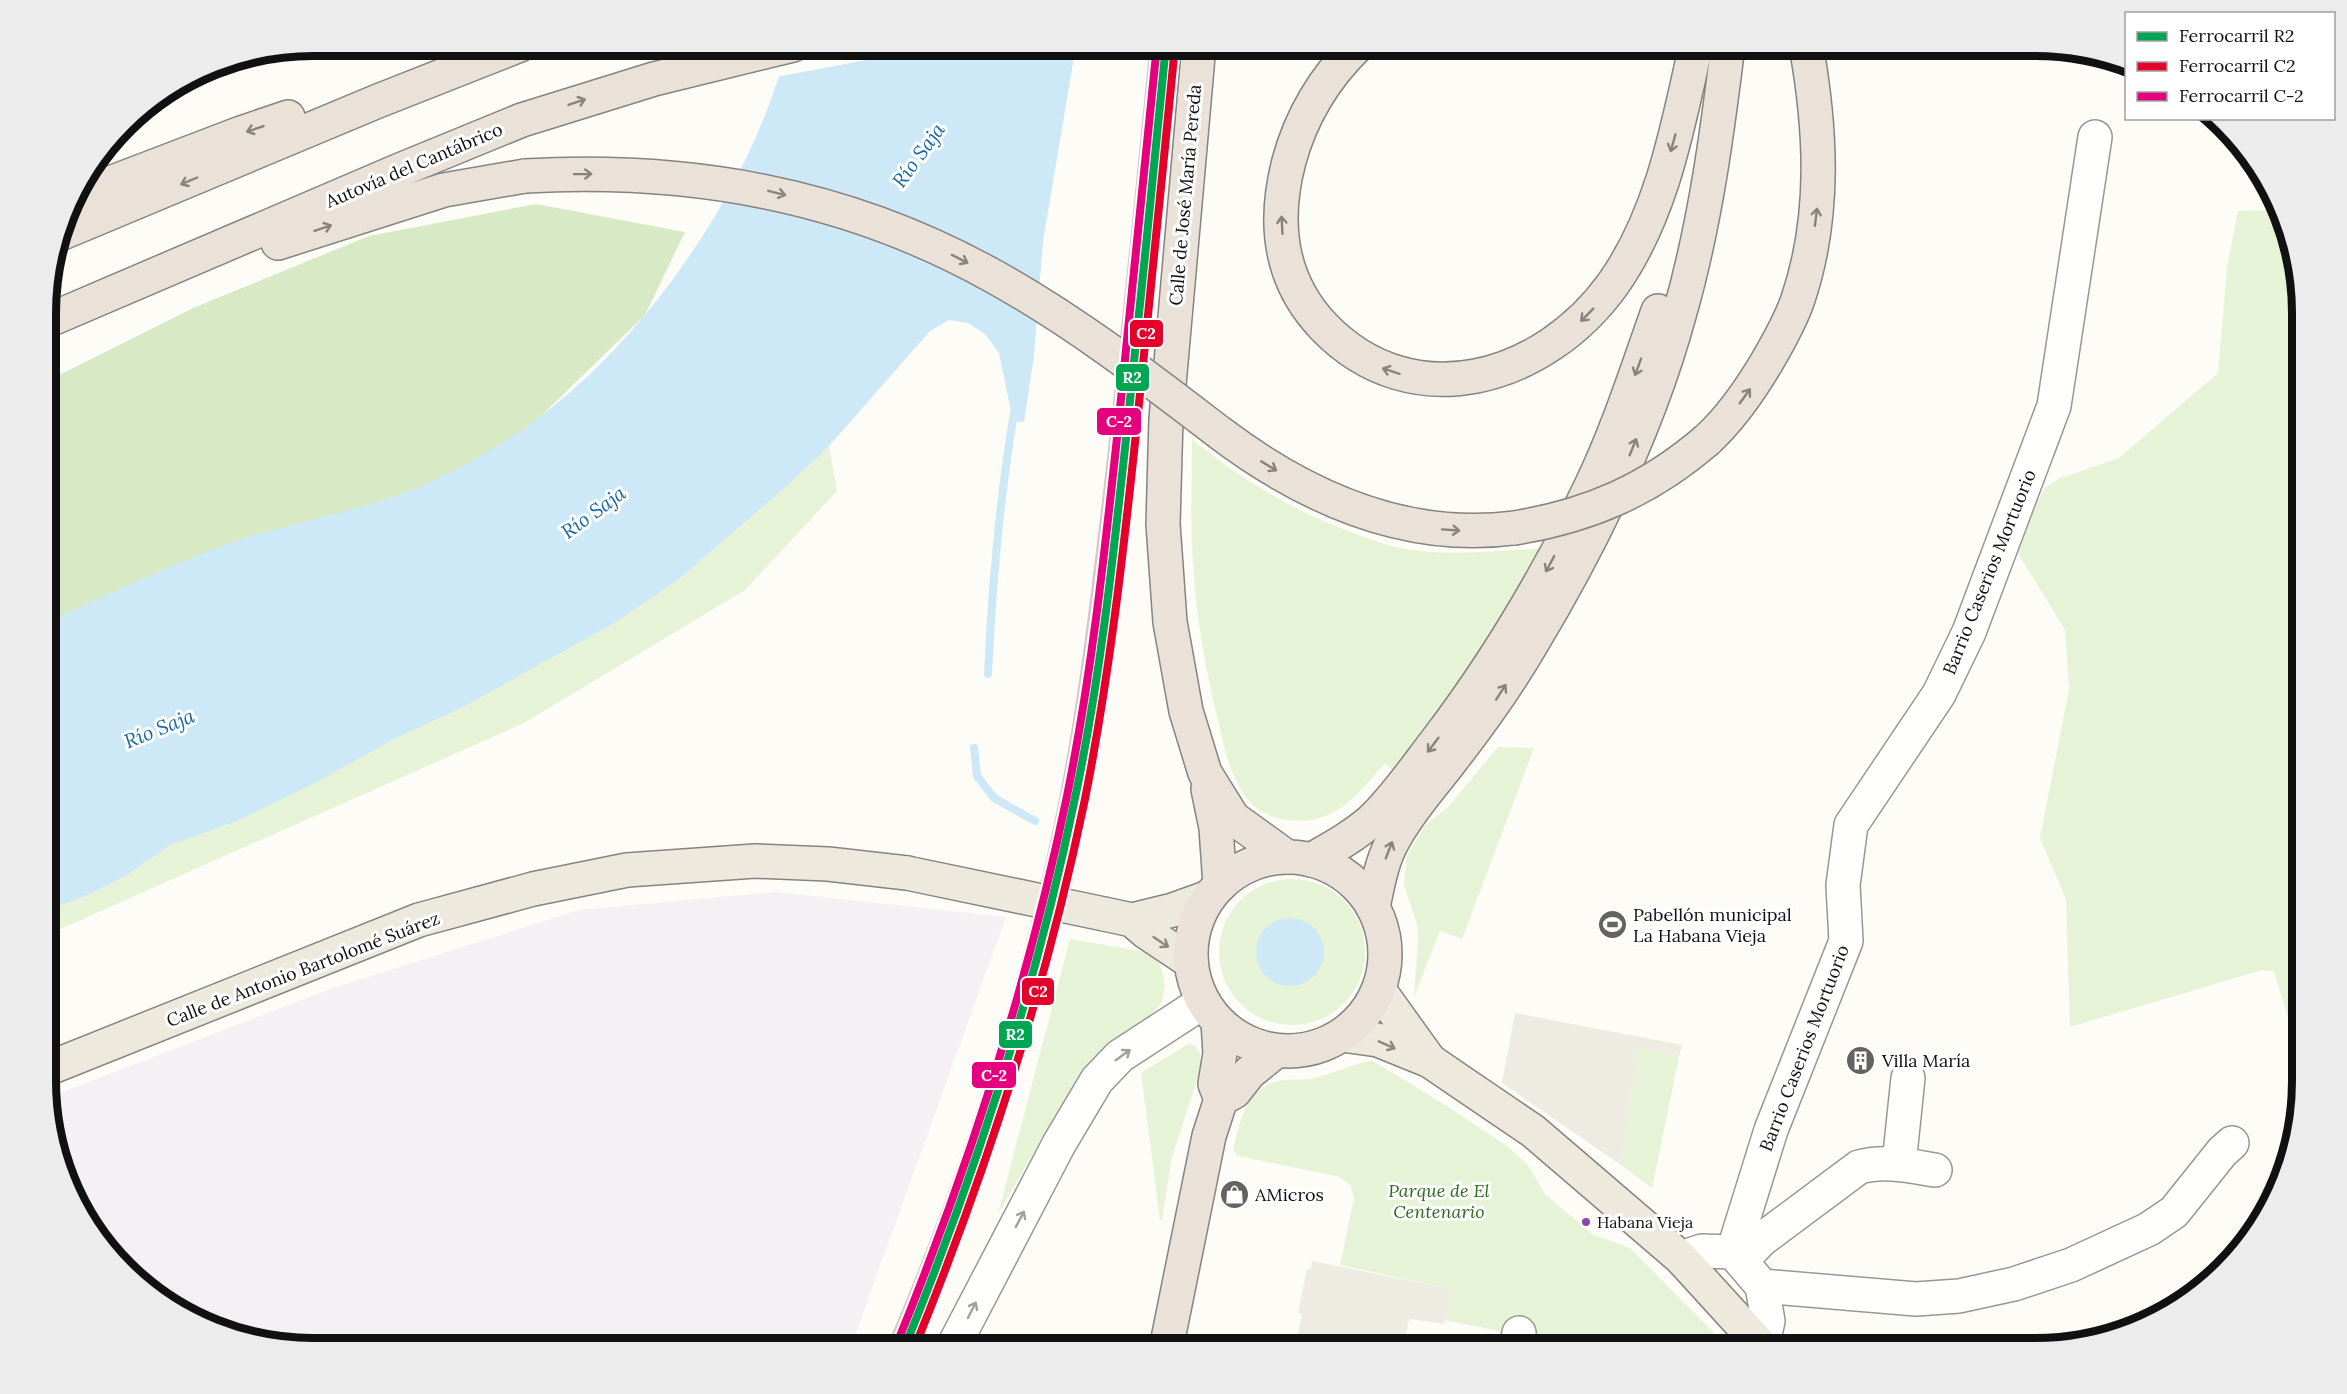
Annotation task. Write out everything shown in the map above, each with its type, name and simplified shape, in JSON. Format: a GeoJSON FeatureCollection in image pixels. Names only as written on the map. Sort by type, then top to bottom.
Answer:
{"type":"FeatureCollection","features":[{"type":"Feature","properties":{"kind":"highway"},"geometry":{"type":"LineString","coordinates":[[85,192],[241,133],[487,56]]}},
{"type":"Feature","properties":{"kind":"highway"},"geometry":{"type":"LineString","coordinates":[[69,230],[367,105],[493,56]]}},
{"type":"Feature","properties":{"kind":"highway","name":"Autovía del Cantábrico"},"geometry":{"type":"LineString","coordinates":[[56,317],[522,120],[654,79],[748,56]]}},
{"type":"Feature","properties":{"kind":"highway","name":"Calle de José María Pereda"},"geometry":{"type":"LineString","coordinates":[[1198,56],[1170,356],[1163,524],[1174,652],[1186,711],[1205,773],[1216,828],[1214,891]]}},
{"type":"Feature","properties":{"kind":"highway"},"geometry":{"type":"LineString","coordinates":[[1348,56],[1329,77],[1307,111],[1294,142],[1285,177],[1281,212],[1283,245],[1288,271],[1312,315],[1336,340],[1363,359],[1389,371],[1419,378],[1448,380],[1477,377],[1507,369],[1534,356],[1569,333],[1614,283],[1649,220],[1674,137],[1693,56]]}},
{"type":"Feature","properties":{"kind":"highway"},"geometry":{"type":"LineString","coordinates":[[1299,858],[1324,864],[1357,885],[1373,907],[1381,927],[1385,948],[1384,969],[1379,990],[1364,1015],[1342,1035],[1317,1047],[1297,1051],[1276,1051],[1245,1041],[1228,1031],[1211,1012],[1195,983],[1191,962],[1193,933],[1199,914],[1214,891],[1237,872],[1256,862],[1299,858],[1348,838],[1372,819],[1407,779],[1451,722],[1499,653],[1532,598],[1592,484],[1628,397],[1658,312],[1680,238],[1694,171],[1706,56]]}},
{"type":"Feature","properties":{"kind":"highway"},"geometry":{"type":"LineString","coordinates":[[1373,907],[1393,840],[1485,716],[1514,672],[1581,558],[1620,479],[1654,394],[1686,289],[1700,231],[1727,56]]}},
{"type":"Feature","properties":{"kind":"highway"},"geometry":{"type":"LineString","coordinates":[[56,330],[272,246],[444,190],[525,176],[618,174],[725,183],[810,201],[885,226],[953,255],[1038,303],[1107,350],[1246,453],[1291,479],[1369,515],[1439,530],[1515,528],[1555,521],[1616,500],[1666,472],[1707,440],[1736,408],[1760,373],[1798,301],[1809,264],[1819,187],[1818,135],[1808,56]]}},
{"type":"Feature","properties":{"kind":"highway","name":"Calle de José María Pereda"},"geometry":{"type":"LineString","coordinates":[[1205,773],[1233,818],[1299,858]]}},
{"type":"Feature","properties":{"kind":"highway"},"geometry":{"type":"LineString","coordinates":[[1168,1338],[1209,1136],[1221,1099],[1215,1084],[1220,1053],[1211,1012]]}},
{"type":"Feature","properties":{"kind":"highway"},"geometry":{"type":"LineString","coordinates":[[1221,1099],[1234,1092],[1249,1073],[1276,1051]]}},
{"type":"Feature","properties":{"kind":"main road","name":"Calle de Antonio Bartolomé Suárez"},"geometry":{"type":"LineString","coordinates":[[56,1065],[419,920],[533,889],[627,870],[733,862],[828,864],[907,873],[1118,917],[1146,932],[1191,962]]}},
{"type":"Feature","properties":{"kind":"main road","name":"Calle de Antonio Bartolomé Suárez"},"geometry":{"type":"LineString","coordinates":[[1118,917],[1173,910],[1214,891]]}},
{"type":"Feature","properties":{"kind":"main road"},"geometry":{"type":"LineString","coordinates":[[1379,990],[1430,1061]]}},
{"type":"Feature","properties":{"kind":"main road"},"geometry":{"type":"LineString","coordinates":[[1342,1035],[1378,1040],[1430,1061],[1533,1131],[1681,1258],[1754,1338]]}},
{"type":"Feature","properties":{"kind":"street","name":"Barrio Caserios Mortuorio"},"geometry":{"type":"LineString","coordinates":[[1737,1257],[1771,1130],[1846,941],[1843,885],[1851,825],[1944,684],[1968,632],[2054,406],[2095,137]]}},
{"type":"Feature","properties":{"kind":"street"},"geometry":{"type":"LineString","coordinates":[[958,1338],[1059,1144],[1097,1080],[1120,1056],[1211,1012]]}},
{"type":"Feature","properties":{"kind":"street"},"geometry":{"type":"LineString","coordinates":[[1899,1164],[1908,1078]]}},
{"type":"Feature","properties":{"kind":"street"},"geometry":{"type":"LineString","coordinates":[[1762,1286],[1916,1299],[1959,1296],[2014,1284],[2071,1265],[2149,1229],[2174,1212],[2222,1152],[2232,1143]]}},
{"type":"Feature","properties":{"kind":"street"},"geometry":{"type":"LineString","coordinates":[[1737,1257],[1859,1167],[1871,1164],[1899,1164],[1935,1170]]}},
{"type":"Feature","properties":{"kind":"street"},"geometry":{"type":"LineString","coordinates":[[1681,1258],[1702,1251],[1737,1257],[1762,1286],[1768,1322],[1765,1338]]}},
{"type":"Feature","properties":{"kind":"shaded area"},"geometry":{"type":"Polygon","coordinates":[[[776,892],[1006,917],[854,1338],[295,1338],[262,1334],[214,1319],[184,1304],[156,1285],[119,1251],[90,1210],[75,1180],[64,1148],[56,1095],[330,989],[579,910],[776,892]]]}},
{"type":"Feature","properties":{"kind":"shaded area"},"geometry":{"type":"Polygon","coordinates":[[[1515,1013],[1682,1045],[1679,1057],[1638,1048],[1621,1165],[1502,1083],[1515,1013]]]}},
{"type":"Feature","properties":{"kind":"shaded area"},"geometry":{"type":"Polygon","coordinates":[[[1312,1261],[1451,1289],[1444,1324],[1409,1319],[1405,1338],[1297,1338],[1302,1314],[1298,1313],[1307,1269],[1311,1269],[1312,1261]]]}},
{"type":"Feature","properties":{"kind":"green space"},"geometry":{"type":"Polygon","coordinates":[[[536,204],[685,232],[645,315],[538,419],[384,529],[56,660],[56,376],[193,308],[369,236],[536,204]]]}},
{"type":"Feature","properties":{"kind":"green space"},"geometry":{"type":"Polygon","coordinates":[[[2270,210],[2287,262],[2291,295],[2292,1032],[2274,971],[2262,970],[2070,1027],[2066,899],[2040,838],[2069,689],[2065,630],[2015,548],[2044,489],[2058,479],[2119,458],[2218,373],[2227,267],[2238,211],[2270,210]]]}},
{"type":"Feature","properties":{"kind":"green space"},"geometry":{"type":"Polygon","coordinates":[[[1192,439],[1228,467],[1286,503],[1348,531],[1387,544],[1418,551],[1454,553],[1546,548],[1465,676],[1392,770],[1385,763],[1344,806],[1319,818],[1305,821],[1288,820],[1262,812],[1243,793],[1230,767],[1209,681],[1196,602],[1192,531],[1192,439]]]}},
{"type":"Feature","properties":{"kind":"green space"},"geometry":{"type":"Polygon","coordinates":[[[829,446],[837,491],[745,590],[524,723],[56,931],[56,884],[237,821],[545,661],[679,579],[829,446]]]}},
{"type":"Feature","properties":{"kind":"green space"},"geometry":{"type":"Polygon","coordinates":[[[1498,747],[1534,748],[1462,939],[1440,931],[1414,997],[1418,939],[1417,924],[1404,885],[1407,855],[1425,826],[1449,806],[1498,747]]]}},
{"type":"Feature","properties":{"kind":"green space"},"geometry":{"type":"Polygon","coordinates":[[[1292,879],[1320,884],[1344,900],[1360,924],[1365,952],[1360,980],[1344,1004],[1320,1020],[1292,1025],[1264,1020],[1240,1004],[1224,980],[1219,952],[1224,924],[1240,900],[1264,884],[1292,879]]]}},
{"type":"Feature","properties":{"kind":"green space"},"geometry":{"type":"Polygon","coordinates":[[[1070,939],[1146,952],[1159,963],[1163,974],[1165,986],[1162,1002],[1152,1014],[1125,1031],[1093,1058],[1064,1100],[998,1214],[1070,939]]]}},
{"type":"Feature","properties":{"kind":"green space"},"geometry":{"type":"Polygon","coordinates":[[[1188,1044],[1194,1045],[1200,1053],[1200,1071],[1172,1157],[1162,1220],[1160,1220],[1141,1073],[1188,1044]]]}},
{"type":"Feature","properties":{"kind":"green space"},"geometry":{"type":"Polygon","coordinates":[[[1638,1047],[1679,1057],[1652,1188],[1621,1165],[1638,1047]]]}},
{"type":"Feature","properties":{"kind":"green space","name":"Parque de El Centenario"},"geometry":{"type":"Polygon","coordinates":[[[1373,1061],[1507,1146],[1527,1164],[1545,1194],[1592,1234],[1630,1248],[1719,1338],[1510,1338],[1495,1330],[1444,1320],[1451,1289],[1340,1265],[1354,1198],[1351,1186],[1340,1177],[1238,1156],[1233,1150],[1246,1108],[1258,1091],[1278,1081],[1315,1078],[1373,1061]]]}},
{"type":"Feature","properties":{"kind":"water","name":"Río Saja"},"geometry":{"type":"Polygon","coordinates":[[[785,56],[1074,56],[1043,241],[1034,355],[1024,422],[1013,421],[999,353],[985,334],[968,323],[949,320],[930,331],[829,446],[790,483],[679,579],[616,622],[463,707],[394,739],[319,781],[237,821],[170,845],[125,876],[90,894],[56,907],[56,618],[172,566],[223,546],[370,504],[416,488],[477,458],[514,436],[579,384],[619,344],[657,300],[692,252],[723,202],[750,150],[772,97],[785,56]]]}},
{"type":"Feature","properties":{"kind":"water"},"geometry":{"type":"Polygon","coordinates":[[[1290,918],[1303,921],[1314,928],[1321,939],[1324,952],[1321,965],[1314,976],[1303,983],[1290,986],[1277,983],[1266,976],[1259,965],[1256,952],[1259,939],[1266,928],[1277,921],[1290,918]]]}},
{"type":"Feature","properties":{"kind":"pier"},"geometry":{"type":"Polygon","coordinates":[[[782,56],[888,56],[776,77],[782,56]]]}},
{"type":"Feature","properties":{"kind":"waterway"},"geometry":{"type":"LineString","coordinates":[[988,674],[997,544],[1014,413]]}},
{"type":"Feature","properties":{"kind":"waterway"},"geometry":{"type":"LineString","coordinates":[[974,748],[977,776],[994,798],[1035,821]]}},
{"type":"Feature","properties":{"kind":"railway"},"geometry":{"type":"LineString","coordinates":[[893,1338],[940,1221],[985,1091],[1024,959],[1063,791],[1085,655],[1106,490],[1151,56]]}},
{"type":"Feature","properties":{"kind":"rail line","name":"C-2"},"geometry":{"type":"LineString","coordinates":[[899,1338],[972,1143],[1015,1006],[1051,867],[1076,752],[1102,573],[1156,56]]}},
{"type":"Feature","properties":{"kind":"rail line","name":"R2"},"geometry":{"type":"LineString","coordinates":[[908,1338],[980,1146],[1023,1009],[1059,869],[1084,754],[1111,574],[1165,56]]}},
{"type":"Feature","properties":{"kind":"rail line","name":"C2"},"geometry":{"type":"LineString","coordinates":[[918,1338],[966,1214],[1012,1078],[1052,939],[1085,799],[1101,708],[1120,571],[1174,56]]}},
{"type":"Feature","properties":{"kind":"place","name":"Pabellón municipal La Habana Vieja"},"geometry":{"type":"Point","coordinates":[1612,924]}},
{"type":"Feature","properties":{"kind":"place","name":"Villa María"},"geometry":{"type":"Point","coordinates":[1861,1060]}},
{"type":"Feature","properties":{"kind":"place","name":"AMicros"},"geometry":{"type":"Point","coordinates":[1234,1194]}},
{"type":"Feature","properties":{"kind":"place","name":"Habana Vieja"},"geometry":{"type":"Point","coordinates":[1586,1222]}}]}
